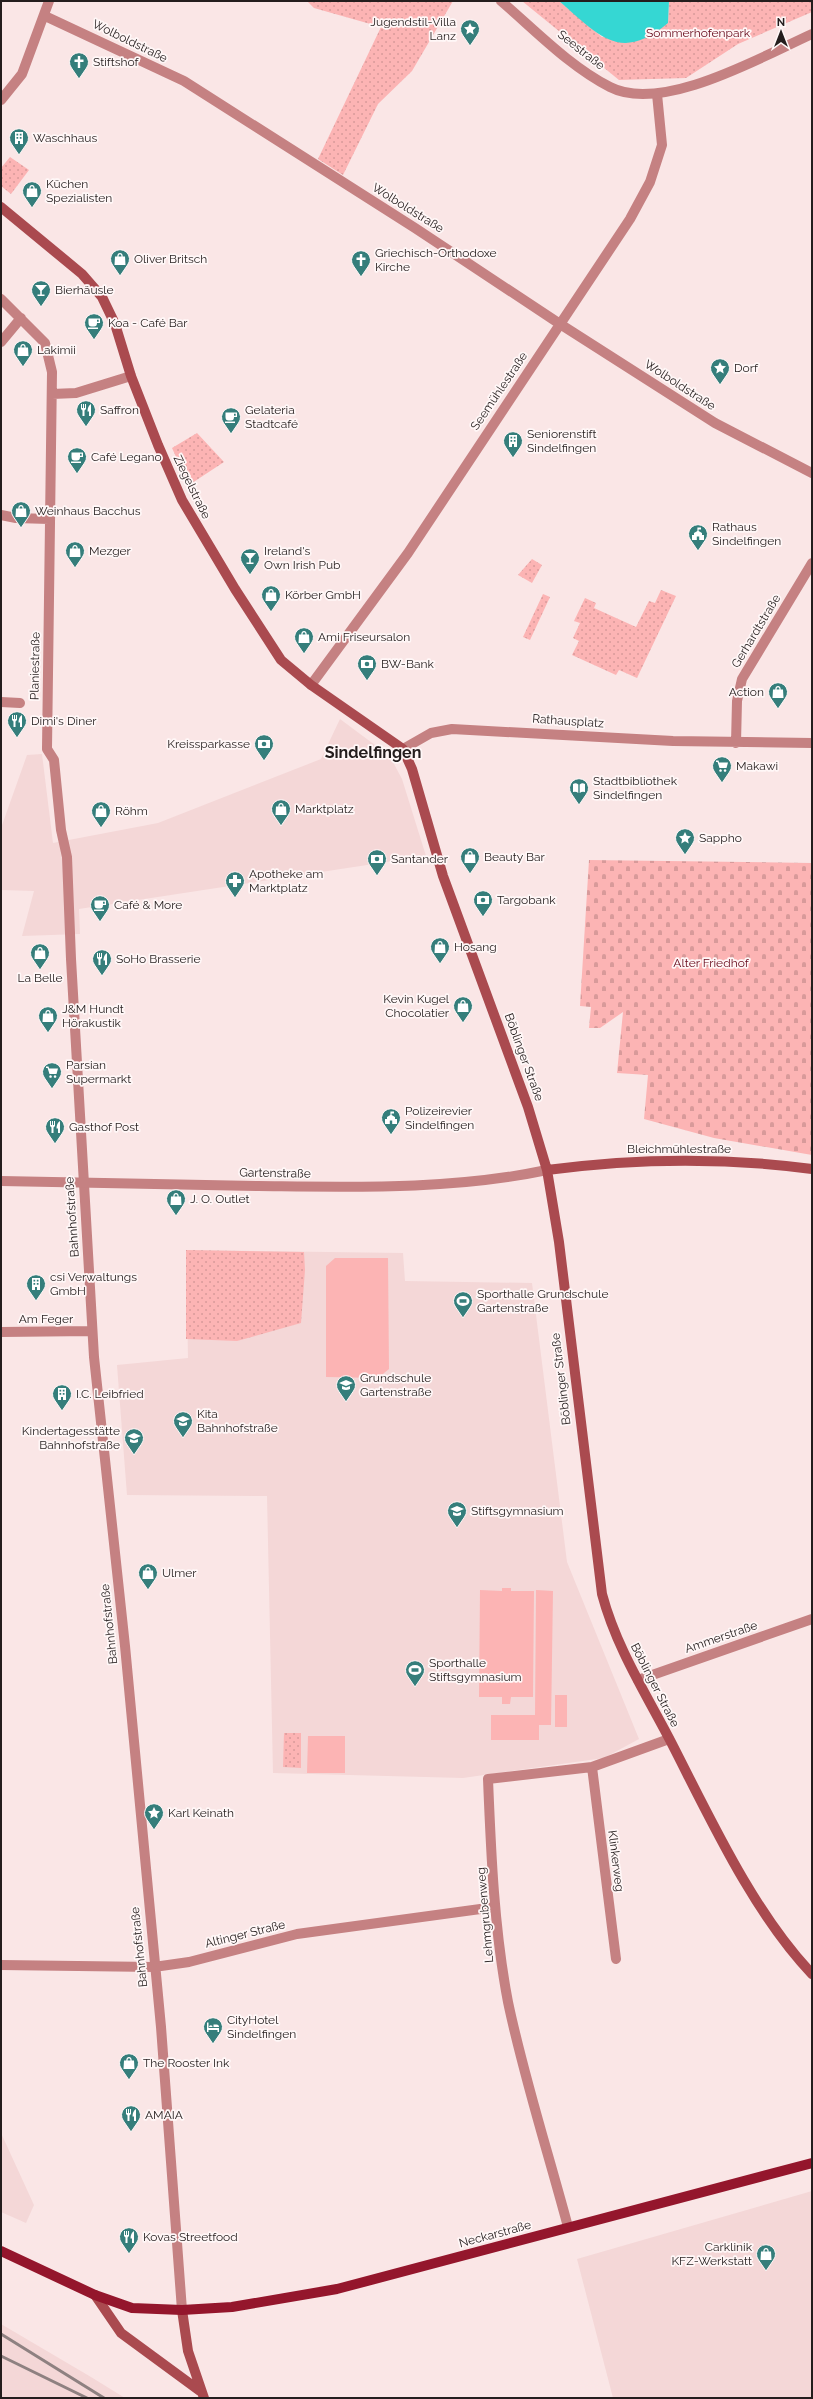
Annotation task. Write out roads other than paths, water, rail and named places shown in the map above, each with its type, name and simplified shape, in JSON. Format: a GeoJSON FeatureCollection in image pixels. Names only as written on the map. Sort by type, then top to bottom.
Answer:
{"type":"FeatureCollection","features":[{"type":"Feature","properties":{"kind":"main road","name":"Ziegelstraße"},"geometry":{"type":"LineString","coordinates":[[1,207],[82,274],[102,297],[115,324],[131,376],[182,500],[211,551],[282,660],[312,685],[403,749]]}},
{"type":"Feature","properties":{"kind":"main road","name":"Böblinger Straße"},"geometry":{"type":"LineString","coordinates":[[403,749],[412,769],[443,876],[528,1108],[547,1170],[559,1242],[602,1594],[613,1630],[712,1821],[773,1928],[812,1974]]}},
{"type":"Feature","properties":{"kind":"main road","name":"Bleichmühlestraße"},"geometry":{"type":"LineString","coordinates":[[547,1170],[637,1161],[693,1159],[742,1161],[812,1169]]}},
{"type":"Feature","properties":{"kind":"main road","name":"Neckarstraße"},"geometry":{"type":"LineString","coordinates":[[1,2251],[95,2295],[142,2310],[182,2310],[232,2306],[337,2289],[812,2163]]}},
{"type":"Feature","properties":{"kind":"main road"},"geometry":{"type":"LineString","coordinates":[[95,2295],[121,2333],[202,2394]]}},
{"type":"Feature","properties":{"kind":"main road"},"geometry":{"type":"LineString","coordinates":[[182,2310],[188,2351],[202,2394]]}},
{"type":"Feature","properties":{"kind":"street"},"geometry":{"type":"LineString","coordinates":[[1,100],[22,74],[49,1]]}},
{"type":"Feature","properties":{"kind":"street","name":"Seestraße"},"geometry":{"type":"LineString","coordinates":[[501,1],[593,78],[622,92],[639,95],[657,94],[687,88],[812,34]]}},
{"type":"Feature","properties":{"kind":"street","name":"Wolboldstraße"},"geometry":{"type":"LineString","coordinates":[[44,16],[184,81],[415,228],[560,324],[715,423],[812,473]]}},
{"type":"Feature","properties":{"kind":"street","name":"Seemühlestraße"},"geometry":{"type":"LineString","coordinates":[[312,685],[408,553],[630,219],[650,182],[662,145],[657,94]]}},
{"type":"Feature","properties":{"kind":"street","name":"Planiestraße"},"geometry":{"type":"LineString","coordinates":[[1,299],[45,343],[52,372],[47,748],[54,760],[61,830],[67,857],[70,935]]}},
{"type":"Feature","properties":{"kind":"street"},"geometry":{"type":"LineString","coordinates":[[1,342],[21,318]]}},
{"type":"Feature","properties":{"kind":"street"},"geometry":{"type":"LineString","coordinates":[[52,394],[76,393],[131,376]]}},
{"type":"Feature","properties":{"kind":"street"},"geometry":{"type":"LineString","coordinates":[[1,515],[16,518],[49,519]]}},
{"type":"Feature","properties":{"kind":"street","name":"Gerhardtstraße"},"geometry":{"type":"LineString","coordinates":[[736,743],[737,701],[742,679],[812,562]]}},
{"type":"Feature","properties":{"kind":"street"},"geometry":{"type":"LineString","coordinates":[[1,702],[20,703]]}},
{"type":"Feature","properties":{"kind":"street","name":"Rathausplatz"},"geometry":{"type":"LineString","coordinates":[[403,749],[431,733],[452,729],[736,743],[812,743]]}},
{"type":"Feature","properties":{"kind":"street","name":"Bahnhofstraße"},"geometry":{"type":"LineString","coordinates":[[70,935],[92,1331],[124,1639],[154,1967],[161,2027],[182,2310]]}},
{"type":"Feature","properties":{"kind":"street","name":"Gartenstraße"},"geometry":{"type":"LineString","coordinates":[[1,1181],[306,1186],[435,1186],[510,1178],[547,1170]]}},
{"type":"Feature","properties":{"kind":"street","name":"Am Feger"},"geometry":{"type":"LineString","coordinates":[[1,1332],[92,1331]]}},
{"type":"Feature","properties":{"kind":"street","name":"Ammerstraße"},"geometry":{"type":"LineString","coordinates":[[638,1680],[812,1620]]}},
{"type":"Feature","properties":{"kind":"street","name":"Lehmgrubenweg"},"geometry":{"type":"LineString","coordinates":[[568,2227],[517,2041],[501,1960],[495,1907],[488,1778],[592,1767],[669,1739]]}},
{"type":"Feature","properties":{"kind":"street","name":"Klinkerweg"},"geometry":{"type":"LineString","coordinates":[[592,1767],[616,1959]]}},
{"type":"Feature","properties":{"kind":"street","name":"Altinger Straße"},"geometry":{"type":"LineString","coordinates":[[1,1966],[154,1967],[189,1962],[297,1934],[495,1907]]}},
{"type":"Feature","properties":{"kind":"water"},"geometry":{"type":"Polygon","coordinates":[[[559,1],[669,1],[668,23],[651,35],[636,42],[622,43],[610,40],[598,33],[559,1]]]}},
{"type":"Feature","properties":{"kind":"railway"},"geometry":{"type":"LineString","coordinates":[[1,2334],[104,2398]]}},
{"type":"Feature","properties":{"kind":"railway"},"geometry":{"type":"LineString","coordinates":[[1,2356],[87,2398]]}},
{"type":"Feature","properties":{"kind":"place","name":"Jugendstil-Villa Lanz"},"geometry":{"type":"Point","coordinates":[470,46]}},
{"type":"Feature","properties":{"kind":"place","name":"Stiftshof"},"geometry":{"type":"Point","coordinates":[79,79]}},
{"type":"Feature","properties":{"kind":"place","name":"Waschhaus"},"geometry":{"type":"Point","coordinates":[19,155]}},
{"type":"Feature","properties":{"kind":"place","name":"Küchen Spezialisten"},"geometry":{"type":"Point","coordinates":[32,208]}},
{"type":"Feature","properties":{"kind":"place","name":"Oliver Britsch"},"geometry":{"type":"Point","coordinates":[120,276]}},
{"type":"Feature","properties":{"kind":"place","name":"Griechisch-Orthodoxe Kirche"},"geometry":{"type":"Point","coordinates":[361,277]}},
{"type":"Feature","properties":{"kind":"place","name":"Bierhäusle"},"geometry":{"type":"Point","coordinates":[41,307]}},
{"type":"Feature","properties":{"kind":"place","name":"Koa - Café Bar"},"geometry":{"type":"Point","coordinates":[94,340]}},
{"type":"Feature","properties":{"kind":"place","name":"Lakimii"},"geometry":{"type":"Point","coordinates":[23,367]}},
{"type":"Feature","properties":{"kind":"place","name":"Dorf"},"geometry":{"type":"Point","coordinates":[720,385]}},
{"type":"Feature","properties":{"kind":"place","name":"Saffron"},"geometry":{"type":"Point","coordinates":[86,427]}},
{"type":"Feature","properties":{"kind":"place","name":"Gelateria Stadtcafé"},"geometry":{"type":"Point","coordinates":[231,434]}},
{"type":"Feature","properties":{"kind":"place","name":"Seniorenstift Sindelfingen"},"geometry":{"type":"Point","coordinates":[513,458]}},
{"type":"Feature","properties":{"kind":"place","name":"Café Legano"},"geometry":{"type":"Point","coordinates":[77,474]}},
{"type":"Feature","properties":{"kind":"place","name":"Weinhaus Bacchus"},"geometry":{"type":"Point","coordinates":[21,528]}},
{"type":"Feature","properties":{"kind":"place","name":"Rathaus Sindelfingen"},"geometry":{"type":"Point","coordinates":[698,551]}},
{"type":"Feature","properties":{"kind":"place","name":"Mezger"},"geometry":{"type":"Point","coordinates":[75,568]}},
{"type":"Feature","properties":{"kind":"place","name":"Ireland's Own Irish Pub"},"geometry":{"type":"Point","coordinates":[250,575]}},
{"type":"Feature","properties":{"kind":"place","name":"Körber GmbH"},"geometry":{"type":"Point","coordinates":[271,612]}},
{"type":"Feature","properties":{"kind":"place","name":"Ami Friseursalon"},"geometry":{"type":"Point","coordinates":[304,654]}},
{"type":"Feature","properties":{"kind":"place","name":"BW-Bank"},"geometry":{"type":"Point","coordinates":[367,681]}},
{"type":"Feature","properties":{"kind":"place","name":"Action"},"geometry":{"type":"Point","coordinates":[778,709]}},
{"type":"Feature","properties":{"kind":"place","name":"Dimi's Diner"},"geometry":{"type":"Point","coordinates":[17,738]}},
{"type":"Feature","properties":{"kind":"place","name":"Kreissparkasse"},"geometry":{"type":"Point","coordinates":[264,761]}},
{"type":"Feature","properties":{"kind":"place","name":"Makawi"},"geometry":{"type":"Point","coordinates":[722,783]}},
{"type":"Feature","properties":{"kind":"place","name":"Stadtbibliothek Sindelfingen"},"geometry":{"type":"Point","coordinates":[579,805]}},
{"type":"Feature","properties":{"kind":"place","name":"Marktplatz"},"geometry":{"type":"Point","coordinates":[281,826]}},
{"type":"Feature","properties":{"kind":"place","name":"Röhm"},"geometry":{"type":"Point","coordinates":[101,828]}},
{"type":"Feature","properties":{"kind":"place","name":"Sappho"},"geometry":{"type":"Point","coordinates":[685,855]}},
{"type":"Feature","properties":{"kind":"place","name":"Beauty Bar"},"geometry":{"type":"Point","coordinates":[470,874]}},
{"type":"Feature","properties":{"kind":"place","name":"Santander"},"geometry":{"type":"Point","coordinates":[377,876]}},
{"type":"Feature","properties":{"kind":"place","name":"Apotheke am Marktplatz"},"geometry":{"type":"Point","coordinates":[235,898]}},
{"type":"Feature","properties":{"kind":"place","name":"Targobank"},"geometry":{"type":"Point","coordinates":[483,917]}},
{"type":"Feature","properties":{"kind":"place","name":"Café & More"},"geometry":{"type":"Point","coordinates":[100,922]}},
{"type":"Feature","properties":{"kind":"place","name":"Hosang"},"geometry":{"type":"Point","coordinates":[440,964]}},
{"type":"Feature","properties":{"kind":"place","name":"La Belle"},"geometry":{"type":"Point","coordinates":[40,970]}},
{"type":"Feature","properties":{"kind":"place","name":"SoHo Brasserie"},"geometry":{"type":"Point","coordinates":[102,976]}},
{"type":"Feature","properties":{"kind":"place","name":"Kevin Kugel Chocolatier"},"geometry":{"type":"Point","coordinates":[463,1023]}},
{"type":"Feature","properties":{"kind":"place","name":"J&M Hundt Hörakustik"},"geometry":{"type":"Point","coordinates":[48,1033]}},
{"type":"Feature","properties":{"kind":"place","name":"Parsian Supermarkt"},"geometry":{"type":"Point","coordinates":[52,1089]}},
{"type":"Feature","properties":{"kind":"place","name":"Polizeirevier Sindelfingen"},"geometry":{"type":"Point","coordinates":[391,1135]}},
{"type":"Feature","properties":{"kind":"place","name":"Gasthof Post"},"geometry":{"type":"Point","coordinates":[55,1144]}},
{"type":"Feature","properties":{"kind":"place","name":"J. O. Outlet"},"geometry":{"type":"Point","coordinates":[176,1216]}},
{"type":"Feature","properties":{"kind":"place","name":"csi Verwaltungs GmbH"},"geometry":{"type":"Point","coordinates":[36,1301]}},
{"type":"Feature","properties":{"kind":"place","name":"Sporthalle Grundschule Gartenstraße"},"geometry":{"type":"Point","coordinates":[463,1318]}},
{"type":"Feature","properties":{"kind":"place","name":"Grundschule Gartenstraße"},"geometry":{"type":"Point","coordinates":[346,1402]}},
{"type":"Feature","properties":{"kind":"place","name":"I.C. Leibfried"},"geometry":{"type":"Point","coordinates":[62,1411]}},
{"type":"Feature","properties":{"kind":"place","name":"Kita Bahnhofstraße"},"geometry":{"type":"Point","coordinates":[183,1438]}},
{"type":"Feature","properties":{"kind":"place","name":"Kindertagesstätte Bahnhofstraße"},"geometry":{"type":"Point","coordinates":[134,1455]}},
{"type":"Feature","properties":{"kind":"place","name":"Stiftsgymnasium"},"geometry":{"type":"Point","coordinates":[457,1528]}},
{"type":"Feature","properties":{"kind":"place","name":"Ulmer"},"geometry":{"type":"Point","coordinates":[148,1590]}},
{"type":"Feature","properties":{"kind":"place","name":"Sporthalle Stiftsgymnasium"},"geometry":{"type":"Point","coordinates":[415,1687]}},
{"type":"Feature","properties":{"kind":"place","name":"Karl Keinath"},"geometry":{"type":"Point","coordinates":[154,1830]}},
{"type":"Feature","properties":{"kind":"place","name":"CityHotel Sindelfingen"},"geometry":{"type":"Point","coordinates":[213,2044]}},
{"type":"Feature","properties":{"kind":"place","name":"The Rooster Ink"},"geometry":{"type":"Point","coordinates":[129,2080]}},
{"type":"Feature","properties":{"kind":"place","name":"AMAIA"},"geometry":{"type":"Point","coordinates":[131,2132]}},
{"type":"Feature","properties":{"kind":"place","name":"Kovas Streetfood"},"geometry":{"type":"Point","coordinates":[129,2254]}},
{"type":"Feature","properties":{"kind":"place","name":"Carklinik KFZ-Werkstatt"},"geometry":{"type":"Point","coordinates":[766,2271]}},
{"type":"Feature","properties":{"kind":"district","name":"Sindelfingen"},"geometry":{"type":"Point","coordinates":[373,752]}},
{"type":"Feature","properties":{"kind":"park label","name":"Sommerhofenpark"},"geometry":{"type":"Point","coordinates":[698,33]}},
{"type":"Feature","properties":{"kind":"park label","name":"Alter Friedhof"},"geometry":{"type":"Point","coordinates":[711,963]}}]}
